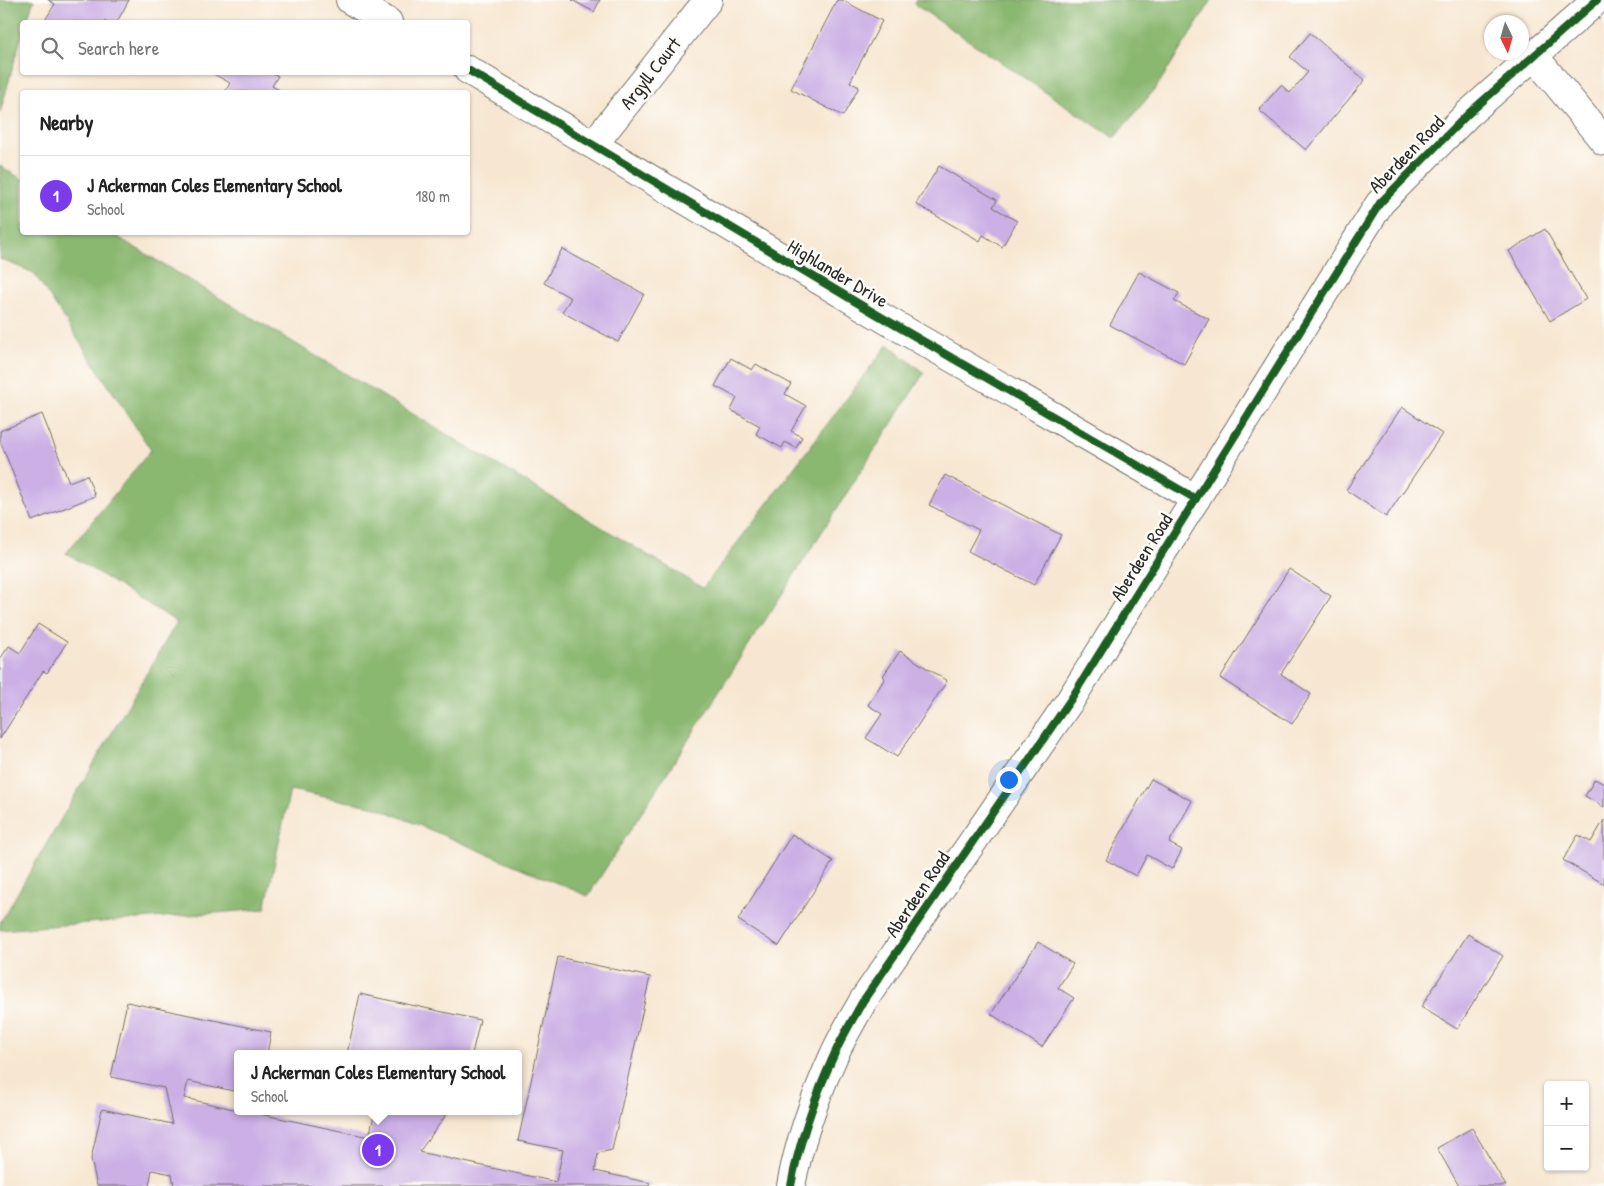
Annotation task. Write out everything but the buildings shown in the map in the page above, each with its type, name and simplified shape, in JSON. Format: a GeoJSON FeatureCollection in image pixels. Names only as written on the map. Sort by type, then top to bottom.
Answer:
{"type":"FeatureCollection","features":[{"type":"Feature","properties":{"kind":"street"},"geometry":{"type":"LineString","coordinates":[[350,0],[385,20]]}},
{"type":"Feature","properties":{"kind":"street","name":"Argyll Court"},"geometry":{"type":"LineString","coordinates":[[593,145],[708,0]]}},
{"type":"Feature","properties":{"kind":"street","name":"Aberdeen Road"},"geometry":{"type":"LineString","coordinates":[[790,1186],[811,1110],[834,1054],[863,1001],[1071,699],[1380,203],[1468,114],[1597,0]]}},
{"type":"Feature","properties":{"kind":"street"},"geometry":{"type":"LineString","coordinates":[[1534,56],[1604,141]]}},
{"type":"Feature","properties":{"kind":"street","name":"Highlander Drive"},"geometry":{"type":"LineString","coordinates":[[470,71],[871,312],[1196,499]]}},
{"type":"Feature","properties":{"kind":"green space"},"geometry":{"type":"Polygon","coordinates":[[[0,0],[34,0],[27,20],[20,20],[20,41],[0,113],[0,0]]]}},
{"type":"Feature","properties":{"kind":"green space"},"geometry":{"type":"Polygon","coordinates":[[[916,0],[1212,0],[1156,88],[1114,138],[914,4],[916,0]]]}},
{"type":"Feature","properties":{"kind":"green space"},"geometry":{"type":"Polygon","coordinates":[[[0,166],[20,178],[20,235],[114,235],[703,588],[888,344],[924,373],[588,896],[376,807],[290,790],[265,909],[0,930],[0,923],[177,622],[66,553],[151,450],[34,273],[0,259],[0,166]]]}},
{"type":"Feature","properties":{"kind":"cycle path"},"geometry":{"type":"LineString","coordinates":[[791,1186],[803,1136],[820,1087],[837,1048],[863,1001],[1071,699],[1380,203],[1468,114],[1597,0]]}},
{"type":"Feature","properties":{"kind":"cycle path"},"geometry":{"type":"LineString","coordinates":[[470,71],[871,311],[1196,499]]}},
{"type":"Feature","properties":{"kind":"place","name":"J Ackerman Coles Elementary School"},"geometry":{"type":"Point","coordinates":[378,1150]}}]}
